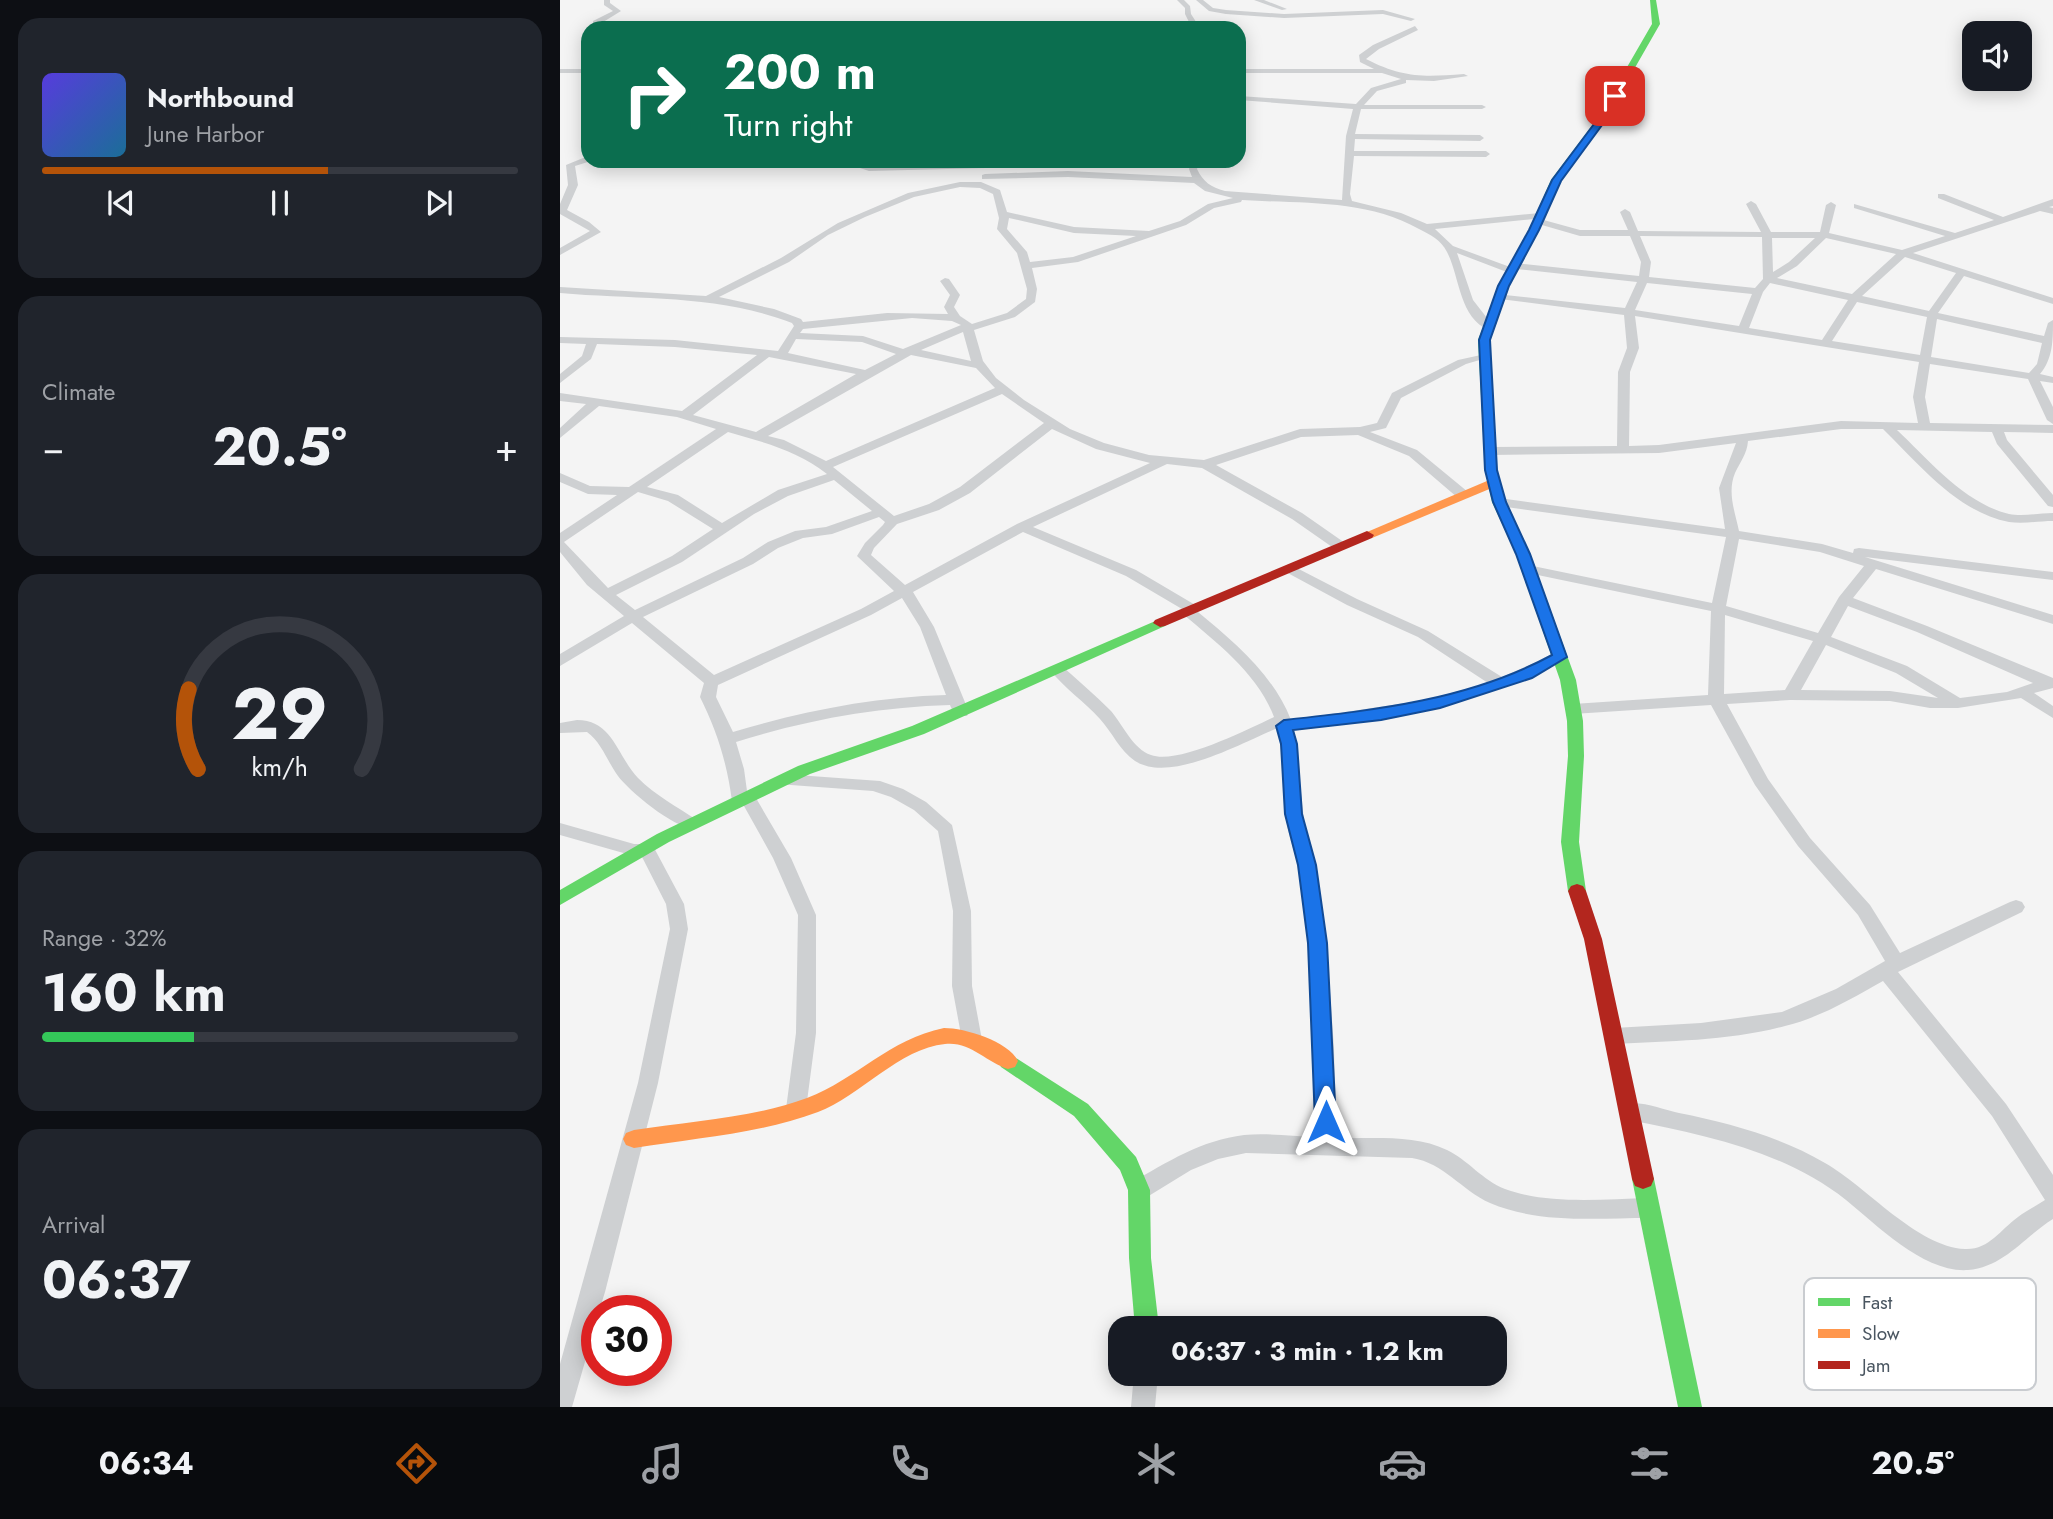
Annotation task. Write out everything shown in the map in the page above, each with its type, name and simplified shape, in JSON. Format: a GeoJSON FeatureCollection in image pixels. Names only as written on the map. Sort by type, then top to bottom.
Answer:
{"type":"FeatureCollection","features":[{"type":"Feature","properties":{"kind":"street"},"geometry":{"type":"LineString","coordinates":[[600,21],[618,11],[606,4],[607,0]]}},
{"type":"Feature","properties":{"kind":"street"},"geometry":{"type":"LineString","coordinates":[[1180,0],[1188,7],[1192,21]]}},
{"type":"Feature","properties":{"kind":"street"},"geometry":{"type":"LineString","coordinates":[[1199,0],[1215,11],[1264,15],[1383,12],[1413,24],[1362,57],[1381,71]]}},
{"type":"Feature","properties":{"kind":"street"},"geometry":{"type":"LineString","coordinates":[[1257,0],[1274,8],[1308,15]]}},
{"type":"Feature","properties":{"kind":"street"},"geometry":{"type":"LineString","coordinates":[[1653,0],[1657,24],[1601,121],[1556,180],[1500,296],[1485,340],[1494,482],[1499,502],[1528,569],[1568,680],[1576,755],[1570,842],[1574,876],[1593,939],[1690,1407]]}},
{"type":"Feature","properties":{"kind":"street"},"geometry":{"type":"LineString","coordinates":[[1248,5],[1258,8],[1264,15]]}},
{"type":"Feature","properties":{"kind":"street"},"geometry":{"type":"LineString","coordinates":[[1354,5],[1357,10],[1354,14]]}},
{"type":"Feature","properties":{"kind":"street"},"geometry":{"type":"LineString","coordinates":[[560,71],[581,71]]}},
{"type":"Feature","properties":{"kind":"street"},"geometry":{"type":"LineString","coordinates":[[1246,71],[1381,71],[1410,80]]}},
{"type":"Feature","properties":{"kind":"street"},"geometry":{"type":"LineString","coordinates":[[1348,204],[1345,194],[1353,116],[1366,95],[1376,86],[1410,80],[1464,76]]}},
{"type":"Feature","properties":{"kind":"street"},"geometry":{"type":"LineString","coordinates":[[1246,99],[1359,107],[1482,107]]}},
{"type":"Feature","properties":{"kind":"street"},"geometry":{"type":"LineString","coordinates":[[1350,136],[1480,138]]}},
{"type":"Feature","properties":{"kind":"street"},"geometry":{"type":"LineString","coordinates":[[1349,153],[1486,154]]}},
{"type":"Feature","properties":{"kind":"street"},"geometry":{"type":"LineString","coordinates":[[560,252],[596,232],[585,220],[568,217],[562,210],[573,185],[570,165],[581,161]]}},
{"type":"Feature","properties":{"kind":"street"},"geometry":{"type":"LineString","coordinates":[[985,181],[987,168]]}},
{"type":"Feature","properties":{"kind":"street"},"geometry":{"type":"LineString","coordinates":[[1194,168],[1193,174],[1199,180],[1225,194],[1249,198],[1303,198],[1348,204],[1390,213],[1423,227],[1441,238],[1449,248],[1471,307],[1489,327]]}},
{"type":"Feature","properties":{"kind":"street"},"geometry":{"type":"LineString","coordinates":[[708,299],[796,253],[824,233],[892,202],[952,186],[1078,174],[1199,180]]}},
{"type":"Feature","properties":{"kind":"street"},"geometry":{"type":"LineString","coordinates":[[758,436],[864,373],[906,352],[967,328],[1011,315],[1031,300],[1032,289],[1022,252],[1003,234],[1003,214],[997,192],[985,181]]}},
{"type":"Feature","properties":{"kind":"street"},"geometry":{"type":"LineString","coordinates":[[1941,196],[2003,220]]}},
{"type":"Feature","properties":{"kind":"street"},"geometry":{"type":"LineString","coordinates":[[1026,267],[1074,260],[1183,223],[1211,206],[1249,198]]}},
{"type":"Feature","properties":{"kind":"street"},"geometry":{"type":"LineString","coordinates":[[1825,343],[1854,298],[1903,253],[2053,202]]}},
{"type":"Feature","properties":{"kind":"street"},"geometry":{"type":"LineString","coordinates":[[1751,204],[1767,233],[1768,279]]}},
{"type":"Feature","properties":{"kind":"street"},"geometry":{"type":"LineString","coordinates":[[1743,330],[1758,290],[1768,279],[1793,264],[1824,234],[1831,205]]}},
{"type":"Feature","properties":{"kind":"street"},"geometry":{"type":"LineString","coordinates":[[1857,206],[1955,236]]}},
{"type":"Feature","properties":{"kind":"street"},"geometry":{"type":"LineString","coordinates":[[2040,208],[2053,211]]}},
{"type":"Feature","properties":{"kind":"street"},"geometry":{"type":"LineString","coordinates":[[1623,449],[1624,372],[1633,348],[1629,312],[1644,278],[1646,262],[1625,212]]}},
{"type":"Feature","properties":{"kind":"street"},"geometry":{"type":"LineString","coordinates":[[1003,214],[1074,230],[1148,233]]}},
{"type":"Feature","properties":{"kind":"street"},"geometry":{"type":"LineString","coordinates":[[1423,227],[1539,218],[1580,233],[1824,234],[1903,253],[2053,301]]}},
{"type":"Feature","properties":{"kind":"street"},"geometry":{"type":"LineString","coordinates":[[1449,248],[1469,253],[1490,264],[1513,269],[1644,278],[1758,290]]}},
{"type":"Feature","properties":{"kind":"street"},"geometry":{"type":"LineString","coordinates":[[1925,427],[1919,397],[1933,313],[1962,272]]}},
{"type":"Feature","properties":{"kind":"street"},"geometry":{"type":"LineString","coordinates":[[1768,279],[1933,313],[2046,340]]}},
{"type":"Feature","properties":{"kind":"street"},"geometry":{"type":"LineString","coordinates":[[944,281],[956,295],[949,307],[956,318]]}},
{"type":"Feature","properties":{"kind":"street"},"geometry":{"type":"LineString","coordinates":[[560,290],[708,299],[777,313],[797,321],[797,331],[781,355]]}},
{"type":"Feature","properties":{"kind":"street"},"geometry":{"type":"LineString","coordinates":[[1500,296],[1629,312],[2053,380]]}},
{"type":"Feature","properties":{"kind":"street"},"geometry":{"type":"LineString","coordinates":[[797,331],[918,315],[956,318],[967,328],[972,348],[981,366],[1003,389],[1066,432],[1100,446],[1149,459],[1205,464],[1297,516],[1340,545]]}},
{"type":"Feature","properties":{"kind":"street"},"geometry":{"type":"LineString","coordinates":[[2032,376],[2042,365],[2046,340],[2053,323]]}},
{"type":"Feature","properties":{"kind":"street"},"geometry":{"type":"LineString","coordinates":[[797,331],[863,339],[906,352],[981,366]]}},
{"type":"Feature","properties":{"kind":"street"},"geometry":{"type":"LineString","coordinates":[[560,340],[689,345],[767,353],[864,373]]}},
{"type":"Feature","properties":{"kind":"street"},"geometry":{"type":"LineString","coordinates":[[560,380],[587,356],[593,340]]}},
{"type":"Feature","properties":{"kind":"street"},"geometry":{"type":"LineString","coordinates":[[684,416],[767,353]]}},
{"type":"Feature","properties":{"kind":"street"},"geometry":{"type":"LineString","coordinates":[[1205,464],[1300,433],[1360,431],[1382,425],[1393,400],[1402,392],[1462,362],[1486,355]]}},
{"type":"Feature","properties":{"kind":"street"},"geometry":{"type":"LineString","coordinates":[[2032,376],[2053,421]]}},
{"type":"Feature","properties":{"kind":"street"},"geometry":{"type":"LineString","coordinates":[[607,594],[677,559],[783,493],[830,471],[878,439],[1003,389]]}},
{"type":"Feature","properties":{"kind":"street"},"geometry":{"type":"LineString","coordinates":[[560,397],[684,416],[780,443],[817,460],[886,517],[890,528],[866,547],[864,556],[904,592],[927,626],[959,706]]}},
{"type":"Feature","properties":{"kind":"street"},"geometry":{"type":"LineString","coordinates":[[560,434],[595,403]]}},
{"type":"Feature","properties":{"kind":"street"},"geometry":{"type":"LineString","coordinates":[[560,661],[634,616],[748,561],[773,545],[800,534],[827,531],[859,521],[934,507],[965,490],[1052,423]]}},
{"type":"Feature","properties":{"kind":"street"},"geometry":{"type":"LineString","coordinates":[[1491,451],[1659,449],[1841,425],[2053,429]]}},
{"type":"Feature","properties":{"kind":"street"},"geometry":{"type":"LineString","coordinates":[[1886,426],[1953,488],[1988,510],[2005,517],[2053,517]]}},
{"type":"Feature","properties":{"kind":"street"},"geometry":{"type":"LineString","coordinates":[[560,538],[727,427]]}},
{"type":"Feature","properties":{"kind":"street"},"geometry":{"type":"LineString","coordinates":[[1997,428],[2001,441],[2053,503]]}},
{"type":"Feature","properties":{"kind":"street"},"geometry":{"type":"LineString","coordinates":[[1360,431],[1413,453],[1463,495]]}},
{"type":"Feature","properties":{"kind":"street"},"geometry":{"type":"LineString","coordinates":[[1742,437],[1741,456],[1729,474],[1724,494],[1733,534],[1718,608],[1716,699],[1736,740],[1768,791],[1804,842],[1864,910],[1891,967],[1999,1110],[2053,1194]]}},
{"type":"Feature","properties":{"kind":"street"},"geometry":{"type":"LineString","coordinates":[[796,1109],[806,1033],[807,915],[782,858],[744,799],[727,739],[708,697],[708,689],[712,682],[904,592],[1022,527],[1166,460]]}},
{"type":"Feature","properties":{"kind":"street"},"geometry":{"type":"LineString","coordinates":[[560,477],[588,490],[634,490],[673,498],[722,529]]}},
{"type":"Feature","properties":{"kind":"street"},"geometry":{"type":"LineString","coordinates":[[560,898],[691,824],[783,780],[959,706],[1058,670],[1340,545],[1494,482]]}},
{"type":"Feature","properties":{"kind":"street"},"geometry":{"type":"LineString","coordinates":[[1499,502],[1822,548],[2053,576]]}},
{"type":"Feature","properties":{"kind":"street"},"geometry":{"type":"LineString","coordinates":[[1022,527],[1118,566],[1161,588],[1190,610],[1251,668],[1270,695],[1289,744],[1294,814],[1307,865],[1318,943],[1326,1097],[1325,1148]]}},
{"type":"Feature","properties":{"kind":"street"},"geometry":{"type":"LineString","coordinates":[[560,545],[568,551],[592,582],[712,682]]}},
{"type":"Feature","properties":{"kind":"street"},"geometry":{"type":"LineString","coordinates":[[1822,548],[2053,620]]}},
{"type":"Feature","properties":{"kind":"street"},"geometry":{"type":"LineString","coordinates":[[1790,695],[1844,600],[1873,564]]}},
{"type":"Feature","properties":{"kind":"street"},"geometry":{"type":"LineString","coordinates":[[1289,568],[1352,603],[1423,635],[1501,684]]}},
{"type":"Feature","properties":{"kind":"street"},"geometry":{"type":"LineString","coordinates":[[1528,569],[1685,599],[1771,622],[1894,666],[1958,703]]}},
{"type":"Feature","properties":{"kind":"street"},"geometry":{"type":"LineString","coordinates":[[1844,600],[1922,629],[2051,684]]}},
{"type":"Feature","properties":{"kind":"street"},"geometry":{"type":"LineString","coordinates":[[1058,670],[1111,720],[1131,748],[1144,759],[1154,762],[1198,755],[1283,723],[1381,715],[1435,704],[1526,675],[1560,657]]}},
{"type":"Feature","properties":{"kind":"street"},"geometry":{"type":"LineString","coordinates":[[1573,709],[1790,695],[1890,696],[1930,703],[1958,703],[2010,697],[2051,684]]}},
{"type":"Feature","properties":{"kind":"street"},"geometry":{"type":"LineString","coordinates":[[2022,692],[2053,713]]}},
{"type":"Feature","properties":{"kind":"street"},"geometry":{"type":"LineString","coordinates":[[727,739],[811,715],[856,706],[898,701],[959,706]]}},
{"type":"Feature","properties":{"kind":"street"},"geometry":{"type":"LineString","coordinates":[[560,729],[592,727],[637,787],[691,824]]}},
{"type":"Feature","properties":{"kind":"street"},"geometry":{"type":"LineString","coordinates":[[783,780],[874,785],[897,793],[920,806],[946,830],[962,911],[962,986],[972,1040]]}},
{"type":"Feature","properties":{"kind":"street"},"geometry":{"type":"LineString","coordinates":[[560,829],[634,850],[646,848]]}},
{"type":"Feature","properties":{"kind":"street"},"geometry":{"type":"LineString","coordinates":[[560,1405],[634,1139],[667,999],[679,929],[675,904],[646,848]]}},
{"type":"Feature","properties":{"kind":"street"},"geometry":{"type":"LineString","coordinates":[[1614,1036],[1701,1031],[1784,1019],[1843,994],[1891,967],[2016,907]]}},
{"type":"Feature","properties":{"kind":"street"},"geometry":{"type":"LineString","coordinates":[[634,1139],[796,1109],[841,1091],[867,1071],[928,1040],[945,1036],[972,1040],[995,1052],[1081,1110],[1128,1164],[1139,1189],[1140,1258],[1146,1316]]}},
{"type":"Feature","properties":{"kind":"street"},"geometry":{"type":"LineString","coordinates":[[1629,1111],[1703,1126],[1792,1156],[1840,1183],[1925,1247],[1954,1259],[1986,1257],[2027,1223],[2053,1207]]}},
{"type":"Feature","properties":{"kind":"street"},"geometry":{"type":"LineString","coordinates":[[1139,1189],[1184,1163],[1245,1144],[1432,1151],[1498,1197],[1529,1204],[1649,1208]]}},
{"type":"Feature","properties":{"kind":"street"},"geometry":{"type":"LineString","coordinates":[[1143,1407],[1145,1386]]}},
{"type":"Feature","properties":{"kind":"traffic: fast"},"geometry":{"type":"LineString","coordinates":[[1577,891],[1570,842],[1576,756],[1575,721],[1568,680],[1523,554],[1499,502],[1491,470],[1484,340],[1504,286],[1534,230],[1556,180],[1601,120],[1656,24],[1653,0]]}},
{"type":"Feature","properties":{"kind":"traffic: fast"},"geometry":{"type":"LineString","coordinates":[[560,898],[663,838],[804,770],[918,730],[1160,623]]}},
{"type":"Feature","properties":{"kind":"traffic: fast"},"geometry":{"type":"LineString","coordinates":[[1008,1061],[1081,1110],[1128,1164],[1139,1190],[1140,1258],[1146,1316]]}},
{"type":"Feature","properties":{"kind":"traffic: fast"},"geometry":{"type":"LineString","coordinates":[[1643,1179],[1690,1407]]}},
{"type":"Feature","properties":{"kind":"traffic: slow"},"geometry":{"type":"LineString","coordinates":[[1367,535],[1494,482]]}},
{"type":"Feature","properties":{"kind":"traffic: slow"},"geometry":{"type":"LineString","coordinates":[[634,1139],[747,1121],[812,1105],[927,1039],[961,1037],[986,1047],[1008,1061]]}},
{"type":"Feature","properties":{"kind":"traffic: jam"},"geometry":{"type":"LineString","coordinates":[[1160,623],[1367,535]]}},
{"type":"Feature","properties":{"kind":"traffic: jam"},"geometry":{"type":"LineString","coordinates":[[1577,891],[1593,939],[1643,1179]]}},
{"type":"Feature","properties":{"kind":"route"},"geometry":{"type":"LineString","coordinates":[[1326,1122],[1318,943],[1307,865],[1294,814],[1289,744],[1284,726],[1381,715],[1435,704],[1526,675],[1560,657],[1523,554],[1499,502],[1491,470],[1485,340],[1504,286],[1534,230],[1556,180],[1601,121],[1615,96]]}}]}
